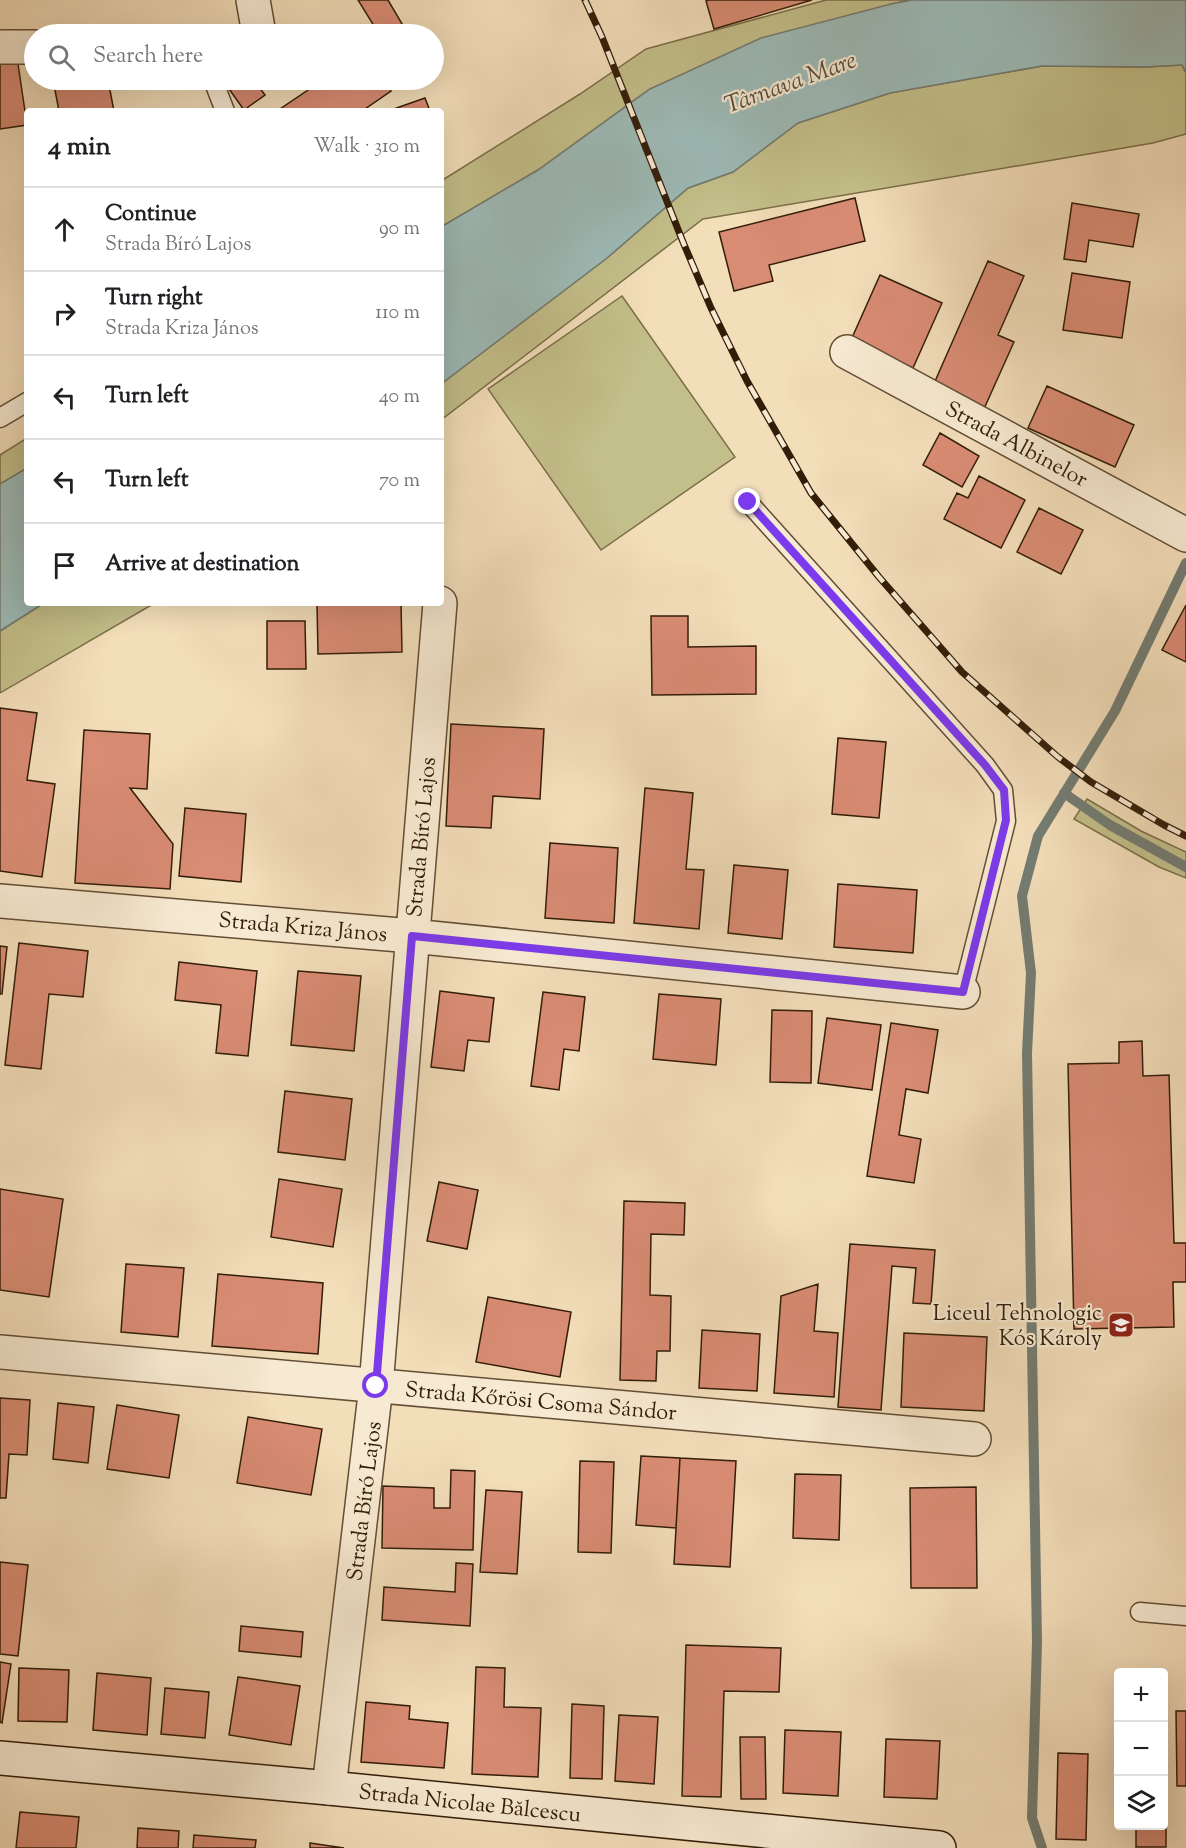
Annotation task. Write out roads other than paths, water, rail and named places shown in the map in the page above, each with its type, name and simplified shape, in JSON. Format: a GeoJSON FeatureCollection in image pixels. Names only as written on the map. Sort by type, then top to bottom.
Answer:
{"type":"FeatureCollection","features":[{"type":"Feature","properties":{"kind":"street"},"geometry":{"type":"LineString","coordinates":[[253,0],[257,24]]}},
{"type":"Feature","properties":{"kind":"street"},"geometry":{"type":"LineString","coordinates":[[0,47],[24,47]]}},
{"type":"Feature","properties":{"kind":"street","name":"Strada Albinelor"},"geometry":{"type":"LineString","coordinates":[[847,352],[1176,529]]}},
{"type":"Feature","properties":{"kind":"street","name":"Strada Bíró Lajos"},"geometry":{"type":"LineString","coordinates":[[329,1788],[376,1386],[440,606]]}},
{"type":"Feature","properties":{"kind":"street","name":"Strada Kriza János"},"geometry":{"type":"LineString","coordinates":[[0,901],[412,936],[963,992]]}},
{"type":"Feature","properties":{"kind":"street","name":"Strada Kőrösi Csoma Sándor"},"geometry":{"type":"LineString","coordinates":[[0,1352],[974,1439]]}},
{"type":"Feature","properties":{"kind":"street","name":"Strada Nicolae Bălcescu"},"geometry":{"type":"LineString","coordinates":[[0,1758],[939,1848]]}},
{"type":"Feature","properties":{"kind":"lane"},"geometry":{"type":"LineString","coordinates":[[217,90],[224,108]]}},
{"type":"Feature","properties":{"kind":"lane"},"geometry":{"type":"LineString","coordinates":[[0,418],[24,404]]}},
{"type":"Feature","properties":{"kind":"lane"},"geometry":{"type":"LineString","coordinates":[[748,502],[985,765],[1004,790],[1006,820],[963,992]]}},
{"type":"Feature","properties":{"kind":"lane"},"geometry":{"type":"LineString","coordinates":[[1140,1612],[1186,1616]]}},
{"type":"Feature","properties":{"kind":"water","name":"Târnava Mare"},"geometry":{"type":"Polygon","coordinates":[[[912,0],[1186,0],[1186,73],[1182,65],[1042,66],[890,93],[798,123],[733,172],[688,188],[607,258],[444,382],[444,225],[538,170],[650,89],[761,38],[912,0]]]}},
{"type":"Feature","properties":{"kind":"water"},"geometry":{"type":"Polygon","coordinates":[[[24,470],[24,606],[39,606],[0,631],[0,484],[24,470]]]}},
{"type":"Feature","properties":{"kind":"waterway"},"geometry":{"type":"LineString","coordinates":[[1042,1848],[1032,1818],[1037,1642],[1027,1053],[1031,973],[1022,896],[1038,836],[1115,711],[1186,563]]}},
{"type":"Feature","properties":{"kind":"waterway"},"geometry":{"type":"LineString","coordinates":[[1064,793],[1110,825],[1186,867]]}},
{"type":"Feature","properties":{"kind":"railway"},"geometry":{"type":"LineString","coordinates":[[585,0],[711,308],[747,381],[811,493],[879,577],[962,672],[1058,757],[1091,782],[1186,836]]}},
{"type":"Feature","properties":{"kind":"place","name":"Liceul Tehnologic Kós Károly"},"geometry":{"type":"Point","coordinates":[1121,1325]}}]}
